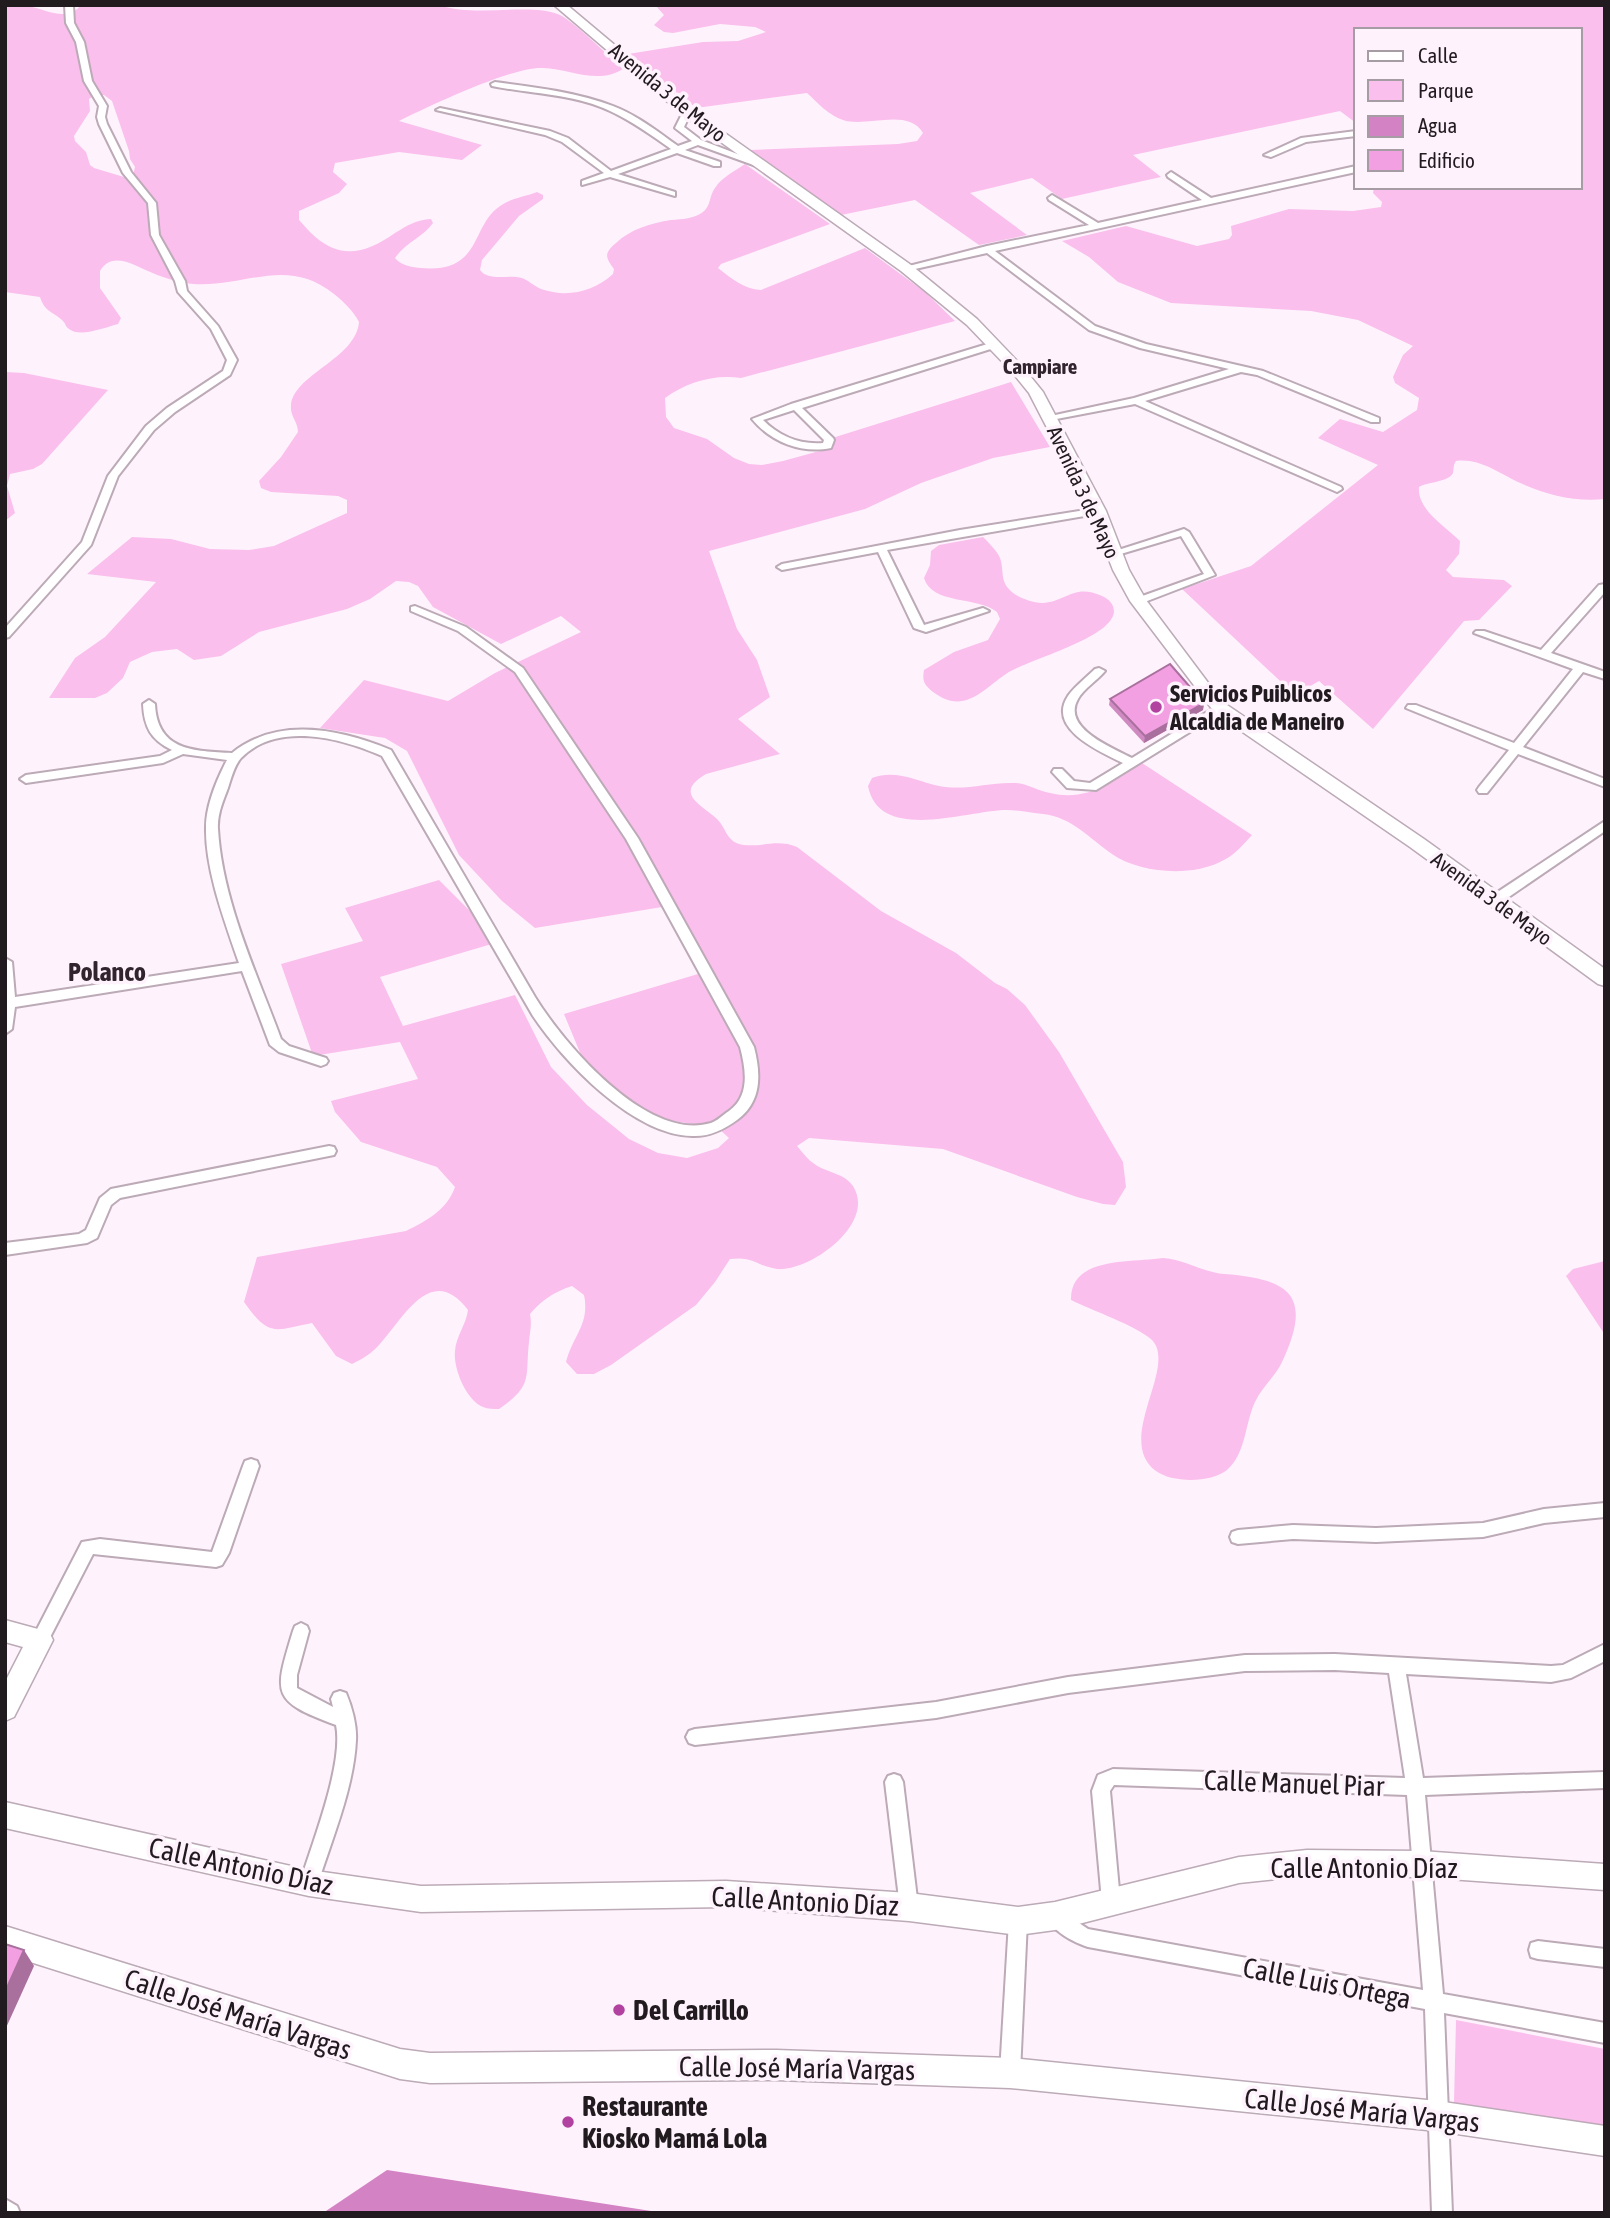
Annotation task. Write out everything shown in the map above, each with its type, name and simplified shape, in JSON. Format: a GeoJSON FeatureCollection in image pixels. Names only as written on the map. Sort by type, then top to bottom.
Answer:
{"type":"FeatureCollection","features":[{"type":"Feature","properties":{"kind":"street"},"geometry":{"type":"LineString","coordinates":[[5,635],[87,543],[113,476],[150,428],[227,373],[232,360],[215,328],[183,292],[170,260],[155,235],[152,203],[127,173],[103,124],[103,106],[88,81],[80,42],[70,23],[69,5]]}},
{"type":"Feature","properties":{"kind":"street","name":"Avenida 3 de Mayo"},"geometry":{"type":"LineString","coordinates":[[560,5],[687,113],[906,268],[972,322],[994,345],[1036,391],[1098,511],[1114,553],[1138,601],[1221,709],[1605,979]]}},
{"type":"Feature","properties":{"kind":"street"},"geometry":{"type":"LineString","coordinates":[[495,84],[555,93],[611,108],[643,125],[678,150],[717,164]]}},
{"type":"Feature","properties":{"kind":"street"},"geometry":{"type":"LineString","coordinates":[[440,110],[547,133],[565,140],[610,174],[672,194]]}},
{"type":"Feature","properties":{"kind":"street"},"geometry":{"type":"LineString","coordinates":[[687,113],[679,128],[698,142],[764,165]]}},
{"type":"Feature","properties":{"kind":"street"},"geometry":{"type":"LineString","coordinates":[[1268,155],[1304,140],[1354,134]]}},
{"type":"Feature","properties":{"kind":"street"},"geometry":{"type":"LineString","coordinates":[[585,183],[698,142]]}},
{"type":"Feature","properties":{"kind":"street"},"geometry":{"type":"LineString","coordinates":[[906,268],[1354,169]]}},
{"type":"Feature","properties":{"kind":"street"},"geometry":{"type":"LineString","coordinates":[[1171,175],[1209,201]]}},
{"type":"Feature","properties":{"kind":"street"},"geometry":{"type":"LineString","coordinates":[[1052,198],[1096,226]]}},
{"type":"Feature","properties":{"kind":"street"},"geometry":{"type":"LineString","coordinates":[[987,249],[1092,328],[1143,346],[1243,368],[1291,384],[1375,420]]}},
{"type":"Feature","properties":{"kind":"street"},"geometry":{"type":"LineString","coordinates":[[795,406],[829,439],[828,445],[812,448],[801,446],[771,432],[757,421],[795,406],[994,345]]}},
{"type":"Feature","properties":{"kind":"street"},"geometry":{"type":"LineString","coordinates":[[1050,419],[1136,401],[1243,368]]}},
{"type":"Feature","properties":{"kind":"street"},"geometry":{"type":"LineString","coordinates":[[1136,401],[1337,489]]}},
{"type":"Feature","properties":{"kind":"street"},"geometry":{"type":"LineString","coordinates":[[782,567],[960,533],[1098,511]]}},
{"type":"Feature","properties":{"kind":"street"},"geometry":{"type":"LineString","coordinates":[[1114,553],[1184,532],[1210,575],[1138,601]]}},
{"type":"Feature","properties":{"kind":"street"},"geometry":{"type":"LineString","coordinates":[[881,548],[920,628],[926,629],[984,611]]}},
{"type":"Feature","properties":{"kind":"street"},"geometry":{"type":"LineString","coordinates":[[1543,655],[1603,587]]}},
{"type":"Feature","properties":{"kind":"street"},"geometry":{"type":"LineString","coordinates":[[321,1061],[284,1049],[275,1042],[223,891],[211,828],[234,757],[263,737],[285,732],[348,739],[387,753],[541,1018],[580,1063],[632,1109],[670,1128],[708,1131],[736,1115],[753,1088],[752,1064],[747,1047],[632,838],[519,670],[462,629],[415,609]]}},
{"type":"Feature","properties":{"kind":"street"},"geometry":{"type":"LineString","coordinates":[[1480,633],[1605,676]]}},
{"type":"Feature","properties":{"kind":"street"},"geometry":{"type":"LineString","coordinates":[[1483,790],[1580,667]]}},
{"type":"Feature","properties":{"kind":"street"},"geometry":{"type":"LineString","coordinates":[[1099,671],[1072,699],[1068,709],[1072,726],[1092,742],[1133,763]]}},
{"type":"Feature","properties":{"kind":"street"},"geometry":{"type":"LineString","coordinates":[[149,704],[150,725],[159,739],[180,751],[195,755],[234,757]]}},
{"type":"Feature","properties":{"kind":"street"},"geometry":{"type":"LineString","coordinates":[[1058,772],[1071,785],[1092,787],[1221,709]]}},
{"type":"Feature","properties":{"kind":"street"},"geometry":{"type":"LineString","coordinates":[[1412,709],[1605,783]]}},
{"type":"Feature","properties":{"kind":"street"},"geometry":{"type":"LineString","coordinates":[[26,779],[163,759],[180,751]]}},
{"type":"Feature","properties":{"kind":"street"},"geometry":{"type":"LineString","coordinates":[[1495,900],[1605,825]]}},
{"type":"Feature","properties":{"kind":"street"},"geometry":{"type":"LineString","coordinates":[[5,962],[9,1003],[5,1029]]}},
{"type":"Feature","properties":{"kind":"street"},"geometry":{"type":"LineString","coordinates":[[9,1003],[248,966]]}},
{"type":"Feature","properties":{"kind":"street"},"geometry":{"type":"LineString","coordinates":[[5,1249],[82,1239],[92,1234],[105,1202],[116,1193],[329,1151]]}},
{"type":"Feature","properties":{"kind":"street"},"geometry":{"type":"LineString","coordinates":[[5,1709],[88,1547],[216,1560],[221,1553],[251,1466]]}},
{"type":"Feature","properties":{"kind":"street"},"geometry":{"type":"LineString","coordinates":[[1238,1537],[1293,1532],[1376,1535],[1483,1530],[1544,1516],[1605,1510]]}},
{"type":"Feature","properties":{"kind":"street"},"geometry":{"type":"LineString","coordinates":[[5,1631],[40,1640]]}},
{"type":"Feature","properties":{"kind":"street"},"geometry":{"type":"LineString","coordinates":[[302,1631],[288,1675],[289,1692],[318,1710],[346,1720]]}},
{"type":"Feature","properties":{"kind":"street"},"geometry":{"type":"LineString","coordinates":[[695,1737],[936,1710],[1068,1685],[1245,1662],[1396,1665],[1551,1674],[1565,1673],[1605,1652]]}},
{"type":"Feature","properties":{"kind":"street"},"geometry":{"type":"LineString","coordinates":[[1396,1665],[1416,1787],[1434,2003],[1442,2213]]}},
{"type":"Feature","properties":{"kind":"street"},"geometry":{"type":"LineString","coordinates":[[309,1883],[342,1774],[348,1738],[340,1699]]}},
{"type":"Feature","properties":{"kind":"street","name":"Calle Manuel Piar"},"geometry":{"type":"LineString","coordinates":[[1111,1901],[1101,1791],[1104,1781],[1113,1777],[1416,1787],[1605,1780]]}},
{"type":"Feature","properties":{"kind":"street"},"geometry":{"type":"LineString","coordinates":[[894,1782],[909,1907]]}},
{"type":"Feature","properties":{"kind":"street","name":"Calle Antonio Díaz"},"geometry":{"type":"LineString","coordinates":[[5,1815],[309,1883],[434,1899],[726,1894],[909,1907],[1018,1921],[1055,1916],[1239,1870],[1307,1863],[1421,1864],[1605,1877]]}},
{"type":"Feature","properties":{"kind":"street","name":"Calle Luis Ortega"},"geometry":{"type":"LineString","coordinates":[[1055,1916],[1079,1935],[1088,1938],[1605,2033]]}},
{"type":"Feature","properties":{"kind":"street"},"geometry":{"type":"LineString","coordinates":[[1010,2073],[1018,1921]]}},
{"type":"Feature","properties":{"kind":"street","name":"Calle José María Vargas"},"geometry":{"type":"LineString","coordinates":[[5,1940],[400,2064],[430,2068],[776,2064],[1010,2073],[1437,2116],[1605,2141]]}},
{"type":"Feature","properties":{"kind":"street"},"geometry":{"type":"LineString","coordinates":[[1538,1950],[1605,1958]]}},
{"type":"Feature","properties":{"kind":"street"},"geometry":{"type":"LineString","coordinates":[[5,2209],[10,2213]]}},
{"type":"Feature","properties":{"kind":"green space"},"geometry":{"type":"Polygon","coordinates":[[[5,5],[25,5],[63,14],[81,5],[439,5],[470,10],[548,11],[560,15],[623,69],[613,74],[594,76],[553,69],[529,69],[471,88],[399,121],[482,145],[462,160],[399,152],[335,163],[333,172],[347,184],[339,193],[299,211],[299,220],[331,247],[342,251],[363,250],[412,223],[431,219],[433,223],[429,228],[395,258],[413,267],[441,268],[456,263],[466,255],[493,211],[509,201],[537,192],[543,195],[543,199],[519,216],[482,260],[480,270],[488,276],[522,278],[551,292],[579,292],[597,285],[613,274],[608,252],[622,238],[649,225],[692,217],[703,212],[718,184],[745,164],[830,224],[721,264],[718,268],[733,280],[749,288],[761,290],[865,248],[925,292],[955,321],[741,378],[701,380],[665,398],[666,417],[674,428],[707,439],[734,458],[749,464],[762,465],[834,447],[829,439],[1011,382],[1050,447],[993,458],[921,483],[865,509],[709,551],[737,629],[757,660],[770,697],[738,719],[780,754],[706,774],[696,781],[691,793],[699,804],[718,820],[734,842],[744,845],[777,843],[797,847],[881,911],[956,953],[1025,1005],[1059,1052],[1123,1162],[1126,1187],[1115,1205],[1077,1197],[943,1149],[809,1138],[797,1146],[816,1165],[849,1182],[858,1201],[856,1215],[848,1230],[836,1243],[806,1263],[790,1268],[770,1268],[750,1260],[730,1259],[696,1305],[594,1374],[577,1374],[566,1362],[583,1322],[585,1305],[584,1295],[572,1286],[560,1291],[530,1314],[526,1380],[518,1393],[499,1409],[485,1408],[477,1403],[462,1383],[456,1366],[455,1351],[468,1310],[455,1296],[442,1291],[419,1299],[376,1348],[352,1364],[336,1356],[312,1323],[280,1329],[266,1326],[244,1302],[257,1257],[406,1231],[441,1208],[455,1187],[437,1167],[361,1142],[335,1112],[331,1101],[418,1079],[400,1042],[313,1056],[281,964],[363,941],[345,908],[439,880],[481,922],[495,943],[380,977],[403,1026],[515,995],[551,1067],[587,1105],[629,1139],[658,1153],[687,1158],[718,1148],[729,1138],[718,1128],[654,1118],[609,1085],[581,1055],[564,1014],[698,974],[662,907],[535,928],[502,901],[459,855],[407,751],[385,738],[320,728],[364,680],[448,701],[495,673],[581,632],[561,616],[501,644],[433,607],[418,586],[396,581],[370,599],[347,609],[259,632],[221,656],[194,660],[177,649],[152,652],[130,662],[123,678],[107,693],[95,698],[49,698],[75,658],[105,637],[156,582],[87,574],[132,537],[171,539],[210,549],[249,550],[274,546],[347,513],[347,500],[338,496],[271,492],[261,488],[259,481],[281,457],[298,432],[291,410],[294,395],[347,346],[355,335],[359,322],[334,294],[317,283],[300,277],[266,276],[194,284],[171,279],[123,261],[110,262],[100,271],[100,288],[121,318],[118,324],[100,329],[74,331],[47,308],[40,297],[5,292],[5,5]],[[95,95],[89,99],[90,111],[74,136],[75,141],[86,152],[90,165],[94,168],[124,177],[133,175],[135,167],[112,101],[104,95],[95,95]]]}},
{"type":"Feature","properties":{"kind":"green space"},"geometry":{"type":"Polygon","coordinates":[[[655,5],[1605,5],[1605,499],[1550,494],[1480,464],[1456,461],[1451,476],[1419,487],[1422,503],[1427,510],[1460,541],[1459,554],[1446,570],[1453,577],[1504,580],[1512,586],[1479,620],[1464,621],[1373,729],[1319,681],[1295,695],[1182,589],[1251,566],[1378,465],[1318,438],[1340,419],[1383,432],[1417,410],[1419,398],[1395,383],[1393,377],[1403,355],[1413,346],[1358,320],[1311,311],[1171,303],[1118,282],[1089,257],[1062,241],[1126,226],[1197,246],[1229,239],[1232,235],[1231,226],[1289,209],[1353,211],[1381,207],[1382,202],[1373,193],[1374,189],[1582,189],[1582,28],[1354,28],[1354,122],[1340,111],[1133,155],[1161,177],[1062,199],[1032,178],[970,193],[1027,235],[979,245],[915,200],[841,215],[750,150],[898,144],[917,141],[923,133],[916,125],[897,120],[843,120],[828,112],[807,93],[696,108],[628,54],[703,42],[738,41],[766,32],[755,27],[720,24],[673,33],[664,32],[654,25],[664,15],[655,5]]]}},
{"type":"Feature","properties":{"kind":"green space"},"geometry":{"type":"Polygon","coordinates":[[[5,372],[24,373],[108,390],[42,464],[10,474],[7,486],[15,513],[5,521],[5,372]]]}},
{"type":"Feature","properties":{"kind":"green space"},"geometry":{"type":"Polygon","coordinates":[[[983,537],[999,555],[1004,582],[1016,595],[1042,603],[1084,591],[1109,600],[1114,612],[1109,622],[1099,631],[1067,648],[1017,668],[972,698],[963,701],[944,699],[924,682],[924,670],[954,652],[988,640],[1000,619],[997,612],[988,607],[936,592],[924,578],[930,565],[931,551],[939,545],[983,537]]]}},
{"type":"Feature","properties":{"kind":"green space"},"geometry":{"type":"Polygon","coordinates":[[[1142,763],[1252,835],[1234,853],[1208,867],[1165,871],[1123,860],[1072,824],[1053,816],[1006,810],[927,820],[907,819],[889,814],[876,804],[868,786],[872,778],[889,775],[939,786],[968,787],[1014,783],[1050,793],[1076,795],[1099,788],[1142,763]]]}},
{"type":"Feature","properties":{"kind":"green space"},"geometry":{"type":"Polygon","coordinates":[[[1163,1258],[1216,1273],[1266,1281],[1290,1295],[1295,1306],[1291,1339],[1279,1367],[1255,1402],[1238,1456],[1227,1470],[1202,1479],[1181,1479],[1163,1475],[1145,1458],[1141,1441],[1143,1423],[1158,1367],[1158,1352],[1152,1340],[1125,1324],[1071,1300],[1073,1286],[1080,1276],[1091,1269],[1105,1264],[1163,1258]]]}},
{"type":"Feature","properties":{"kind":"green space"},"geometry":{"type":"Polygon","coordinates":[[[1605,1261],[1605,1335],[1566,1276],[1573,1269],[1605,1261]]]}},
{"type":"Feature","properties":{"kind":"green space"},"geometry":{"type":"Polygon","coordinates":[[[1456,2020],[1605,2049],[1605,2127],[1454,2103],[1456,2020]]]}},
{"type":"Feature","properties":{"kind":"water"},"geometry":{"type":"Polygon","coordinates":[[[387,2170],[664,2213],[323,2213],[387,2170]]]}},
{"type":"Feature","properties":{"kind":"building","name":"Servicios Puiblicos Alcaldia de Maneiro"},"geometry":{"type":"Polygon","coordinates":[[[1170,664],[1204,703],[1145,736],[1110,699],[1170,664]]]}},
{"type":"Feature","properties":{"kind":"building"},"geometry":{"type":"Polygon","coordinates":[[[5,1944],[24,1950],[5,1992],[5,1944]]]}},
{"type":"Feature","properties":{"kind":"place","name":"Servicios Puiblicos Alcaldia de Maneiro"},"geometry":{"type":"Point","coordinates":[1156,707]}},
{"type":"Feature","properties":{"kind":"place","name":"Del Carrillo"},"geometry":{"type":"Point","coordinates":[619,2010]}},
{"type":"Feature","properties":{"kind":"place","name":"Restaurante Kiosko Mamá Lola"},"geometry":{"type":"Point","coordinates":[568,2122]}},
{"type":"Feature","properties":{"kind":"district","name":"Campiare"},"geometry":{"type":"Point","coordinates":[1040,366]}},
{"type":"Feature","properties":{"kind":"district","name":"Polanco"},"geometry":{"type":"Point","coordinates":[107,972]}}]}
